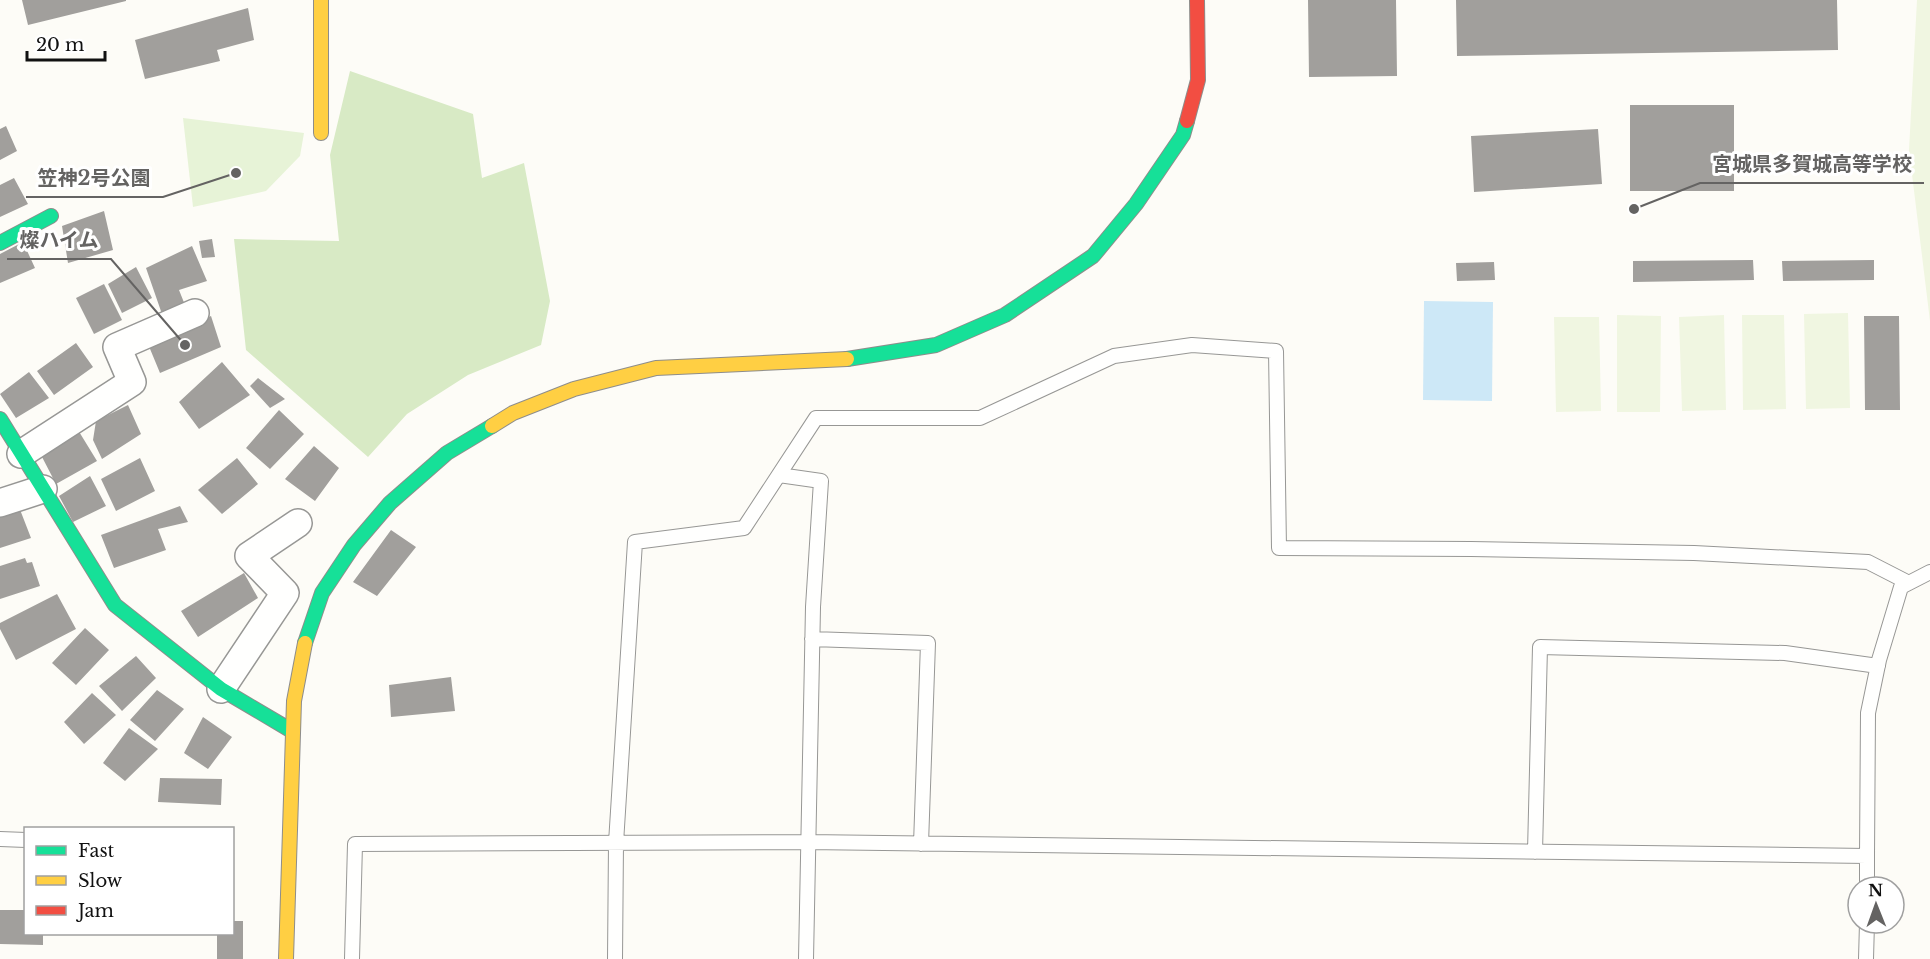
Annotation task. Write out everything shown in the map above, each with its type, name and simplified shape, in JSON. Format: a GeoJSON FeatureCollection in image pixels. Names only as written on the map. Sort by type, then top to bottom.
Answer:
{"type":"FeatureCollection","features":[{"type":"Feature","properties":{"kind":"street"},"geometry":{"type":"LineString","coordinates":[[321,0],[321,133]]}},
{"type":"Feature","properties":{"kind":"street"},"geometry":{"type":"LineString","coordinates":[[286,959],[292,731],[294,701],[304,647],[322,592],[354,545],[390,503],[447,453],[513,413],[574,389],[656,368],[848,359],[936,345],[1005,315],[1094,256],[1136,204],[1183,135],[1198,80],[1197,0]]}},
{"type":"Feature","properties":{"kind":"street"},"geometry":{"type":"LineString","coordinates":[[0,243],[51,216]]}},
{"type":"Feature","properties":{"kind":"street"},"geometry":{"type":"LineString","coordinates":[[21,454],[132,382],[117,347],[195,313]]}},
{"type":"Feature","properties":{"kind":"street"},"geometry":{"type":"LineString","coordinates":[[0,419],[115,605],[221,688],[292,731]]}},
{"type":"Feature","properties":{"kind":"street"},"geometry":{"type":"LineString","coordinates":[[0,503],[43,489]]}},
{"type":"Feature","properties":{"kind":"street"},"geometry":{"type":"LineString","coordinates":[[221,688],[285,593],[249,556],[298,523]]}},
{"type":"Feature","properties":{"kind":"lane"},"geometry":{"type":"LineString","coordinates":[[615,959],[616,843],[635,542],[744,528],[816,418],[980,418],[1114,356],[1192,345],[1276,351],[1279,548],[1694,553],[1868,562],[1909,583]]}},
{"type":"Feature","properties":{"kind":"lane"},"geometry":{"type":"LineString","coordinates":[[779,475],[821,481],[812,639],[806,959]]}},
{"type":"Feature","properties":{"kind":"lane"},"geometry":{"type":"LineString","coordinates":[[1867,875],[1868,713],[1878,666],[1901,587],[1930,572]]}},
{"type":"Feature","properties":{"kind":"lane"},"geometry":{"type":"LineString","coordinates":[[812,639],[928,643],[921,844]]}},
{"type":"Feature","properties":{"kind":"lane"},"geometry":{"type":"LineString","coordinates":[[1535,852],[1540,647],[1785,652],[1878,666]]}},
{"type":"Feature","properties":{"kind":"lane"},"geometry":{"type":"LineString","coordinates":[[0,839],[24,840]]}},
{"type":"Feature","properties":{"kind":"lane"},"geometry":{"type":"LineString","coordinates":[[352,959],[355,844],[807,842],[1867,856]]}},
{"type":"Feature","properties":{"kind":"lane"},"geometry":{"type":"LineString","coordinates":[[1866,959],[1867,935]]}},
{"type":"Feature","properties":{"kind":"green space"},"geometry":{"type":"Polygon","coordinates":[[[1917,0],[1930,0],[1930,321],[1909,150],[1917,0]]]}},
{"type":"Feature","properties":{"kind":"green space"},"geometry":{"type":"Polygon","coordinates":[[[350,71],[473,114],[482,178],[524,163],[550,301],[541,345],[468,375],[407,414],[368,457],[246,350],[234,239],[339,241],[330,155],[350,71]]]}},
{"type":"Feature","properties":{"kind":"green space"},"geometry":{"type":"Polygon","coordinates":[[[183,118],[304,133],[300,156],[266,191],[193,207],[183,118]]]}},
{"type":"Feature","properties":{"kind":"green space"},"geometry":{"type":"Polygon","coordinates":[[[1848,313],[1850,408],[1806,409],[1804,314],[1848,313]]]}},
{"type":"Feature","properties":{"kind":"green space"},"geometry":{"type":"Polygon","coordinates":[[[1617,315],[1661,316],[1660,412],[1617,412],[1617,315]]]}},
{"type":"Feature","properties":{"kind":"green space"},"geometry":{"type":"Polygon","coordinates":[[[1724,315],[1726,410],[1682,411],[1679,317],[1724,315]]]}},
{"type":"Feature","properties":{"kind":"green space"},"geometry":{"type":"Polygon","coordinates":[[[1742,315],[1784,315],[1786,409],[1743,410],[1742,315]]]}},
{"type":"Feature","properties":{"kind":"green space"},"geometry":{"type":"Polygon","coordinates":[[[1554,317],[1599,317],[1601,411],[1556,412],[1554,317]]]}},
{"type":"Feature","properties":{"kind":"water"},"geometry":{"type":"Polygon","coordinates":[[[1424,301],[1493,302],[1492,401],[1423,400],[1424,301]]]}},
{"type":"Feature","properties":{"kind":"building"},"geometry":{"type":"Polygon","coordinates":[[[22,0],[126,0],[126,1],[28,25],[22,0]]]}},
{"type":"Feature","properties":{"kind":"building"},"geometry":{"type":"Polygon","coordinates":[[[1308,0],[1396,0],[1397,76],[1309,77],[1308,0]]]}},
{"type":"Feature","properties":{"kind":"building"},"geometry":{"type":"Polygon","coordinates":[[[1456,0],[1837,0],[1838,50],[1457,56],[1456,0]]]}},
{"type":"Feature","properties":{"kind":"building"},"geometry":{"type":"Polygon","coordinates":[[[248,8],[254,40],[217,50],[220,61],[145,79],[135,40],[248,8]]]}},
{"type":"Feature","properties":{"kind":"building"},"geometry":{"type":"Polygon","coordinates":[[[1630,105],[1734,105],[1734,191],[1630,191],[1630,105]]]}},
{"type":"Feature","properties":{"kind":"building"},"geometry":{"type":"Polygon","coordinates":[[[6,126],[17,151],[0,160],[0,129],[6,126]]]}},
{"type":"Feature","properties":{"kind":"building"},"geometry":{"type":"Polygon","coordinates":[[[1598,129],[1602,184],[1474,192],[1471,136],[1598,129]]]}},
{"type":"Feature","properties":{"kind":"building"},"geometry":{"type":"Polygon","coordinates":[[[14,178],[28,204],[0,217],[0,185],[14,178]]]}},
{"type":"Feature","properties":{"kind":"building"},"geometry":{"type":"Polygon","coordinates":[[[104,211],[113,250],[68,263],[62,226],[104,211]]]}},
{"type":"Feature","properties":{"kind":"building"},"geometry":{"type":"Polygon","coordinates":[[[212,239],[215,257],[202,258],[199,241],[212,239]]]}},
{"type":"Feature","properties":{"kind":"building"},"geometry":{"type":"Polygon","coordinates":[[[23,242],[35,268],[0,283],[0,254],[23,242]]]}},
{"type":"Feature","properties":{"kind":"building"},"geometry":{"type":"Polygon","coordinates":[[[192,246],[207,281],[179,290],[185,305],[163,317],[146,268],[192,246]]]}},
{"type":"Feature","properties":{"kind":"building"},"geometry":{"type":"Polygon","coordinates":[[[1753,260],[1754,280],[1633,282],[1633,261],[1753,260]]]}},
{"type":"Feature","properties":{"kind":"building"},"geometry":{"type":"Polygon","coordinates":[[[1874,260],[1874,280],[1783,281],[1782,261],[1874,260]]]}},
{"type":"Feature","properties":{"kind":"building"},"geometry":{"type":"Polygon","coordinates":[[[1494,262],[1495,280],[1457,281],[1456,263],[1494,262]]]}},
{"type":"Feature","properties":{"kind":"building"},"geometry":{"type":"Polygon","coordinates":[[[136,267],[152,298],[122,313],[108,284],[136,267]]]}},
{"type":"Feature","properties":{"kind":"building"},"geometry":{"type":"Polygon","coordinates":[[[104,284],[122,320],[94,334],[76,298],[104,284]]]}},
{"type":"Feature","properties":{"kind":"building"},"geometry":{"type":"Polygon","coordinates":[[[211,316],[221,347],[160,373],[148,344],[211,316]]]}},
{"type":"Feature","properties":{"kind":"building"},"geometry":{"type":"Polygon","coordinates":[[[1864,316],[1899,316],[1900,410],[1865,410],[1864,316]]]}},
{"type":"Feature","properties":{"kind":"building"},"geometry":{"type":"Polygon","coordinates":[[[76,343],[93,367],[54,395],[37,371],[76,343]]]}},
{"type":"Feature","properties":{"kind":"building"},"geometry":{"type":"Polygon","coordinates":[[[222,362],[250,395],[199,429],[179,402],[222,362]]]}},
{"type":"Feature","properties":{"kind":"building"},"geometry":{"type":"Polygon","coordinates":[[[29,372],[49,398],[16,418],[0,394],[29,372]]]}},
{"type":"Feature","properties":{"kind":"building"},"geometry":{"type":"Polygon","coordinates":[[[258,378],[285,399],[270,408],[250,386],[258,378]]]}},
{"type":"Feature","properties":{"kind":"building"},"geometry":{"type":"Polygon","coordinates":[[[128,405],[141,434],[102,459],[93,440],[96,421],[128,405]]]}},
{"type":"Feature","properties":{"kind":"building"},"geometry":{"type":"Polygon","coordinates":[[[279,410],[304,434],[270,469],[246,448],[279,410]]]}},
{"type":"Feature","properties":{"kind":"building"},"geometry":{"type":"Polygon","coordinates":[[[78,430],[97,461],[56,484],[41,455],[78,430]]]}},
{"type":"Feature","properties":{"kind":"building"},"geometry":{"type":"Polygon","coordinates":[[[314,446],[339,468],[315,501],[285,479],[314,446]]]}},
{"type":"Feature","properties":{"kind":"building"},"geometry":{"type":"Polygon","coordinates":[[[140,458],[155,491],[116,511],[101,479],[140,458]]]}},
{"type":"Feature","properties":{"kind":"building"},"geometry":{"type":"Polygon","coordinates":[[[237,458],[258,484],[222,514],[198,490],[237,458]]]}},
{"type":"Feature","properties":{"kind":"building"},"geometry":{"type":"Polygon","coordinates":[[[90,476],[106,506],[73,522],[59,496],[90,476]]]}},
{"type":"Feature","properties":{"kind":"building"},"geometry":{"type":"Polygon","coordinates":[[[180,506],[188,522],[158,529],[166,550],[114,568],[101,535],[180,506]]]}},
{"type":"Feature","properties":{"kind":"building"},"geometry":{"type":"Polygon","coordinates":[[[19,507],[31,538],[0,548],[0,513],[19,507]]]}},
{"type":"Feature","properties":{"kind":"building"},"geometry":{"type":"Polygon","coordinates":[[[391,530],[416,547],[377,596],[353,582],[391,530]]]}},
{"type":"Feature","properties":{"kind":"building"},"geometry":{"type":"Polygon","coordinates":[[[25,558],[27,563],[32,562],[40,586],[0,599],[0,566],[25,558]]]}},
{"type":"Feature","properties":{"kind":"building"},"geometry":{"type":"Polygon","coordinates":[[[244,573],[258,598],[198,637],[181,611],[244,573]]]}},
{"type":"Feature","properties":{"kind":"building"},"geometry":{"type":"Polygon","coordinates":[[[57,594],[76,629],[16,660],[0,629],[0,623],[57,594]]]}},
{"type":"Feature","properties":{"kind":"building"},"geometry":{"type":"Polygon","coordinates":[[[85,628],[109,650],[76,685],[52,663],[85,628]]]}},
{"type":"Feature","properties":{"kind":"building"},"geometry":{"type":"Polygon","coordinates":[[[136,656],[156,678],[122,711],[99,686],[136,656]]]}},
{"type":"Feature","properties":{"kind":"building"},"geometry":{"type":"Polygon","coordinates":[[[451,677],[455,711],[391,717],[389,685],[451,677]]]}},
{"type":"Feature","properties":{"kind":"building"},"geometry":{"type":"Polygon","coordinates":[[[157,690],[184,709],[155,741],[130,720],[157,690]]]}},
{"type":"Feature","properties":{"kind":"building"},"geometry":{"type":"Polygon","coordinates":[[[92,693],[116,715],[84,744],[64,722],[92,693]]]}},
{"type":"Feature","properties":{"kind":"building"},"geometry":{"type":"Polygon","coordinates":[[[203,717],[232,737],[208,769],[184,753],[203,717]]]}},
{"type":"Feature","properties":{"kind":"building"},"geometry":{"type":"Polygon","coordinates":[[[129,728],[158,749],[125,781],[103,763],[129,728]]]}},
{"type":"Feature","properties":{"kind":"building"},"geometry":{"type":"Polygon","coordinates":[[[160,778],[222,779],[221,805],[158,802],[160,778]]]}},
{"type":"Feature","properties":{"kind":"building"},"geometry":{"type":"Polygon","coordinates":[[[0,910],[24,910],[24,935],[43,935],[43,945],[0,944],[0,910]]]}},
{"type":"Feature","properties":{"kind":"building"},"geometry":{"type":"Polygon","coordinates":[[[234,921],[243,921],[243,959],[217,959],[217,935],[234,935],[234,921]]]}},
{"type":"Feature","properties":{"kind":"traffic: fast"},"geometry":{"type":"LineString","coordinates":[[847,359],[936,345],[1005,315],[1093,256],[1136,204],[1183,135],[1187,121]]}},
{"type":"Feature","properties":{"kind":"traffic: fast"},"geometry":{"type":"LineString","coordinates":[[0,243],[51,216]]}},
{"type":"Feature","properties":{"kind":"traffic: fast"},"geometry":{"type":"LineString","coordinates":[[0,419],[115,605],[221,689],[292,731]]}},
{"type":"Feature","properties":{"kind":"traffic: fast"},"geometry":{"type":"LineString","coordinates":[[305,643],[322,593],[354,545],[390,503],[447,453],[492,426]]}},
{"type":"Feature","properties":{"kind":"traffic: slow"},"geometry":{"type":"LineString","coordinates":[[321,0],[321,133]]}},
{"type":"Feature","properties":{"kind":"traffic: slow"},"geometry":{"type":"LineString","coordinates":[[492,426],[513,413],[574,389],[656,368],[847,359]]}},
{"type":"Feature","properties":{"kind":"traffic: slow"},"geometry":{"type":"LineString","coordinates":[[286,959],[294,701],[305,643]]}},
{"type":"Feature","properties":{"kind":"traffic: jam"},"geometry":{"type":"LineString","coordinates":[[1187,121],[1198,80],[1197,0]]}},
{"type":"Feature","properties":{"kind":"place","name":"笠神2号公園"},"geometry":{"type":"Point","coordinates":[236,173]}},
{"type":"Feature","properties":{"kind":"place","name":"宮城県多賀城高等学校"},"geometry":{"type":"Point","coordinates":[1634,209]}},
{"type":"Feature","properties":{"kind":"place","name":"燦ハイム"},"geometry":{"type":"Point","coordinates":[185,345]}}]}
